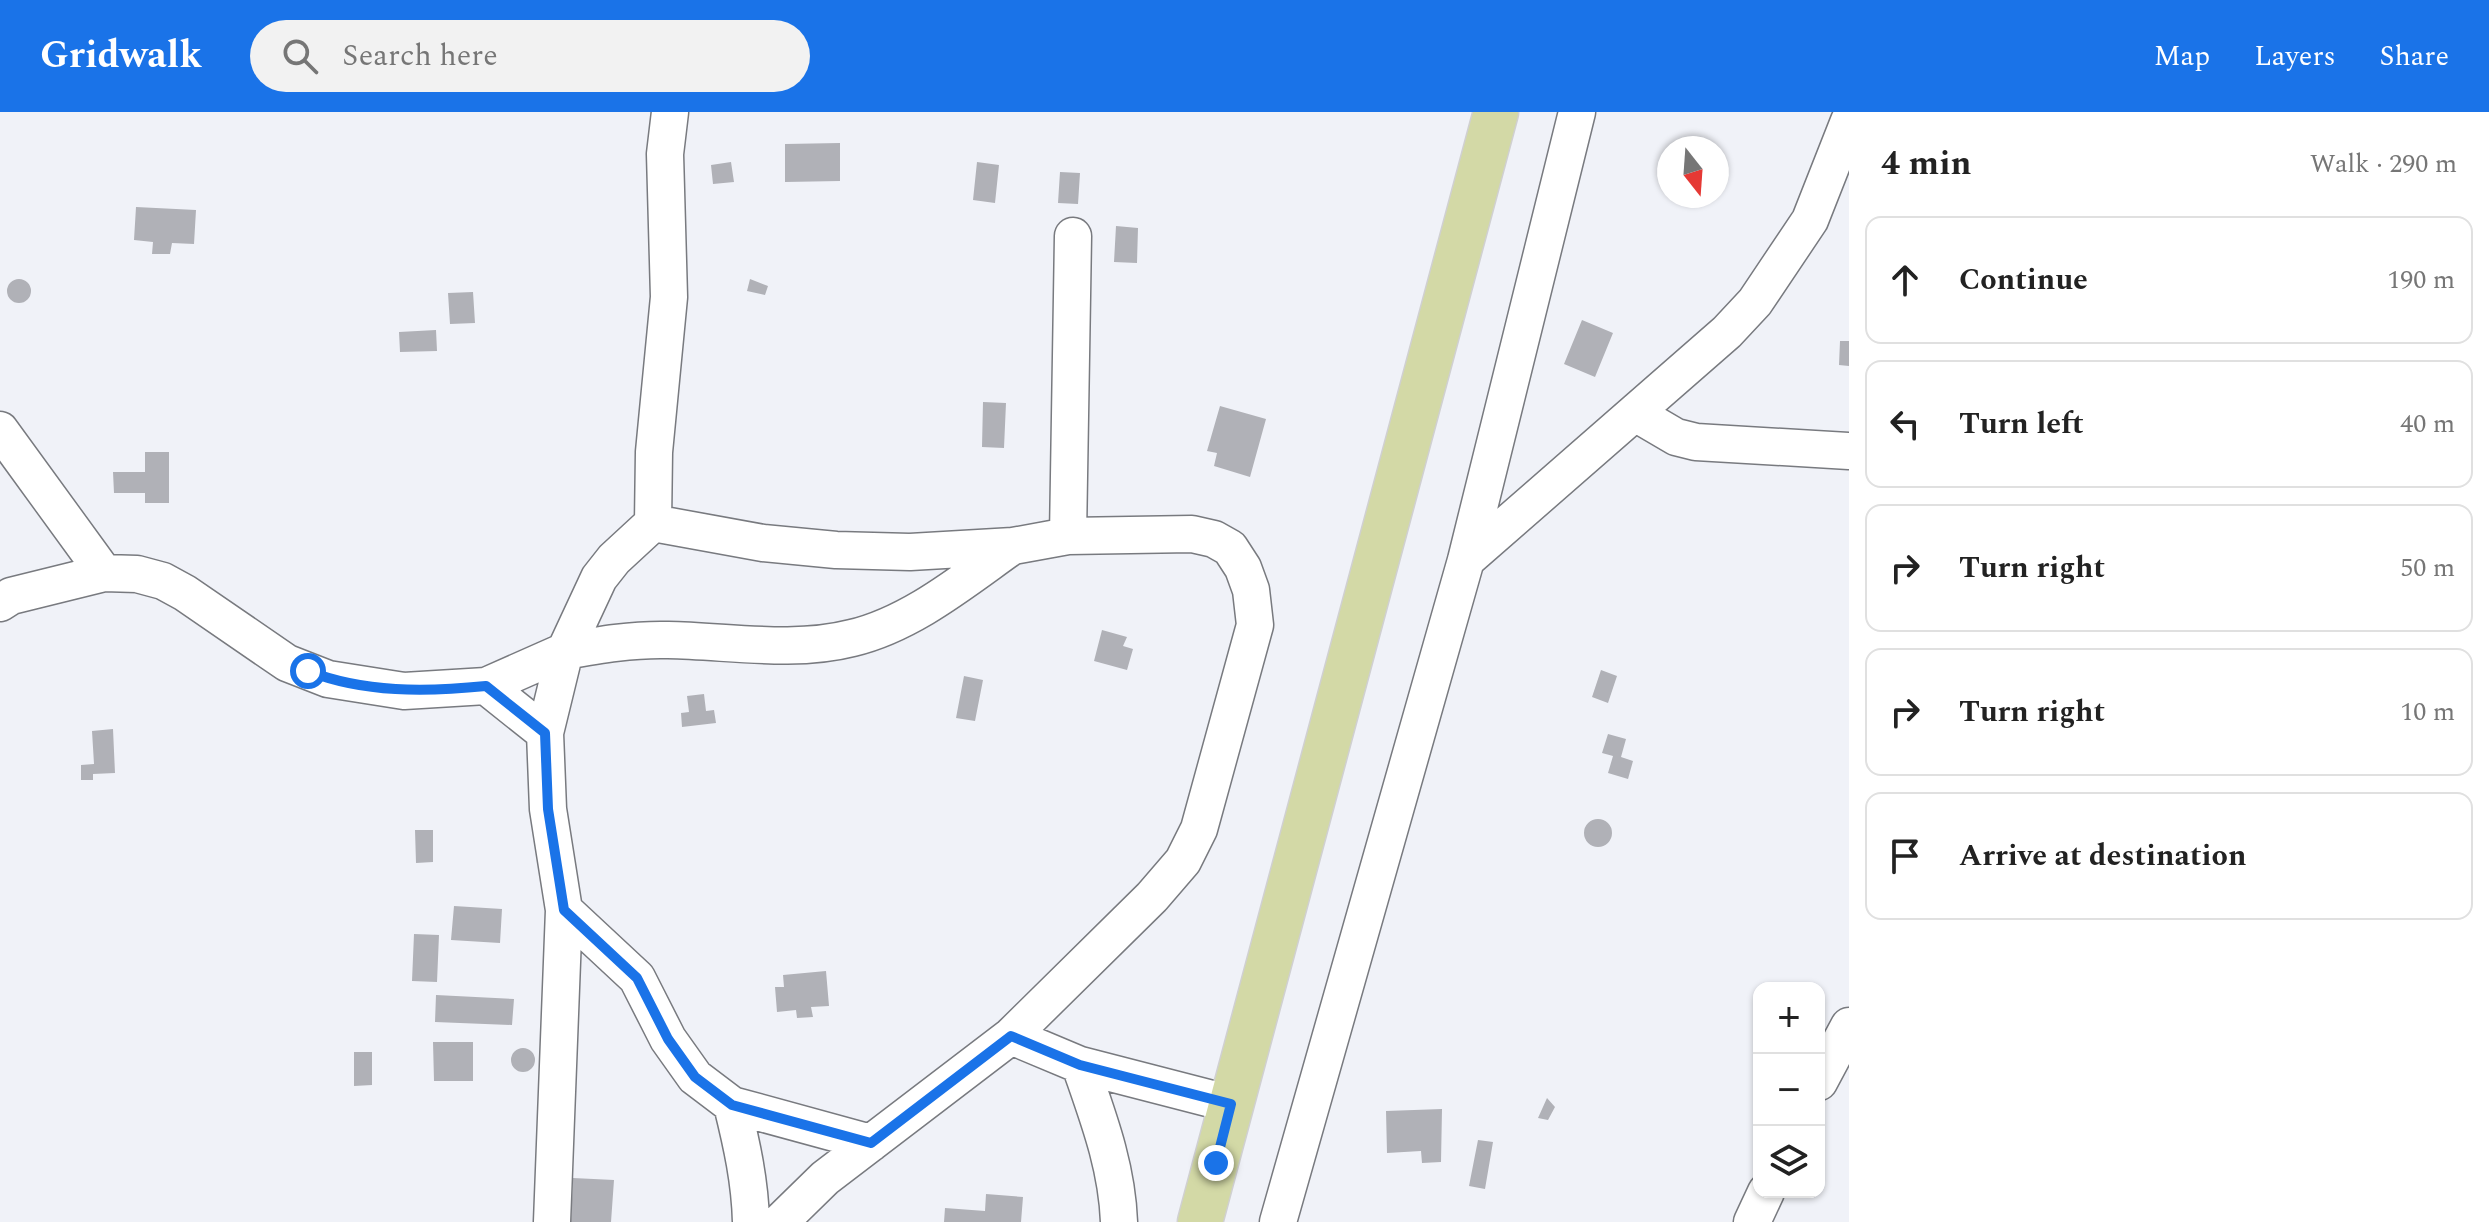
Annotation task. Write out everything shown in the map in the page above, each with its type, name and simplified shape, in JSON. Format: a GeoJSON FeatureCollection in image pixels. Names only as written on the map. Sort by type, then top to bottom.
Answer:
{"type":"FeatureCollection","features":[{"type":"Feature","properties":{"kind":"main road"},"geometry":{"type":"LineString","coordinates":[[1200,1222],[1496,112]]}},
{"type":"Feature","properties":{"kind":"street"},"geometry":{"type":"LineString","coordinates":[[552,1222],[564,910],[548,809],[545,733],[565,651],[599,578],[653,523],[654,452],[669,297],[665,154],[670,112]]}},
{"type":"Feature","properties":{"kind":"street"},"geometry":{"type":"LineString","coordinates":[[1278,1222],[1466,560],[1577,112]]}},
{"type":"Feature","properties":{"kind":"street"},"geometry":{"type":"LineString","coordinates":[[1466,560],[1727,332],[1755,302],[1810,220],[1849,121]]}},
{"type":"Feature","properties":{"kind":"street"},"geometry":{"type":"LineString","coordinates":[[1068,536],[1073,236]]}},
{"type":"Feature","properties":{"kind":"street"},"geometry":{"type":"LineString","coordinates":[[1635,413],[1676,437],[1696,442],[1849,451]]}},
{"type":"Feature","properties":{"kind":"street"},"geometry":{"type":"LineString","coordinates":[[0,430],[104,573]]}},
{"type":"Feature","properties":{"kind":"street"},"geometry":{"type":"LineString","coordinates":[[653,523],[763,543],[836,550],[910,552],[1013,546],[1068,536],[1192,534],[1214,539],[1230,548],[1243,568],[1251,590],[1255,625],[1199,829],[1183,861],[1152,897],[1011,1036],[825,1178],[780,1222]]}},
{"type":"Feature","properties":{"kind":"street"},"geometry":{"type":"LineString","coordinates":[[0,603],[11,596],[104,573],[137,574],[163,581],[287,663],[328,679],[404,691],[486,686],[565,651],[621,641],[802,645],[853,638],[893,623],[937,598],[1013,546]]}},
{"type":"Feature","properties":{"kind":"street"},"geometry":{"type":"LineString","coordinates":[[486,686],[545,733]]}},
{"type":"Feature","properties":{"kind":"street"},"geometry":{"type":"LineString","coordinates":[[564,910],[637,978],[668,1039],[695,1077],[732,1105],[871,1143]]}},
{"type":"Feature","properties":{"kind":"street"},"geometry":{"type":"LineString","coordinates":[[1825,1071],[1849,1026]]}},
{"type":"Feature","properties":{"kind":"street"},"geometry":{"type":"LineString","coordinates":[[1011,1036],[1080,1065],[1231,1104]]}},
{"type":"Feature","properties":{"kind":"street"},"geometry":{"type":"LineString","coordinates":[[1080,1065],[1108,1146],[1118,1187],[1119,1222]]}},
{"type":"Feature","properties":{"kind":"street"},"geometry":{"type":"LineString","coordinates":[[732,1105],[748,1176],[751,1222]]}},
{"type":"Feature","properties":{"kind":"street"},"geometry":{"type":"LineString","coordinates":[[1752,1222],[1763,1198]]}},
{"type":"Feature","properties":{"kind":"building"},"geometry":{"type":"Polygon","coordinates":[[[840,143],[840,181],[785,182],[785,144],[840,143]]]}},
{"type":"Feature","properties":{"kind":"building"},"geometry":{"type":"Polygon","coordinates":[[[731,162],[734,182],[713,184],[711,165],[731,162]]]}},
{"type":"Feature","properties":{"kind":"building"},"geometry":{"type":"Polygon","coordinates":[[[977,162],[999,165],[995,203],[973,200],[977,162]]]}},
{"type":"Feature","properties":{"kind":"building"},"geometry":{"type":"Polygon","coordinates":[[[1060,172],[1080,173],[1078,204],[1058,203],[1060,172]]]}},
{"type":"Feature","properties":{"kind":"building"},"geometry":{"type":"Polygon","coordinates":[[[136,207],[196,210],[194,244],[172,243],[170,254],[152,254],[153,242],[134,240],[136,207]]]}},
{"type":"Feature","properties":{"kind":"building"},"geometry":{"type":"Polygon","coordinates":[[[1116,226],[1138,228],[1137,263],[1114,262],[1116,226]]]}},
{"type":"Feature","properties":{"kind":"building"},"geometry":{"type":"Polygon","coordinates":[[[19,279],[27,283],[31,291],[27,299],[19,303],[11,299],[7,291],[11,283],[19,279]]]}},
{"type":"Feature","properties":{"kind":"building"},"geometry":{"type":"Polygon","coordinates":[[[750,279],[768,286],[765,295],[747,291],[750,279]]]}},
{"type":"Feature","properties":{"kind":"building"},"geometry":{"type":"Polygon","coordinates":[[[473,292],[475,323],[450,324],[448,293],[473,292]]]}},
{"type":"Feature","properties":{"kind":"building"},"geometry":{"type":"Polygon","coordinates":[[[1582,320],[1613,333],[1595,377],[1564,364],[1582,320]]]}},
{"type":"Feature","properties":{"kind":"building"},"geometry":{"type":"Polygon","coordinates":[[[436,330],[437,351],[400,352],[399,332],[436,330]]]}},
{"type":"Feature","properties":{"kind":"building"},"geometry":{"type":"Polygon","coordinates":[[[1840,341],[1849,341],[1849,366],[1839,365],[1840,341]]]}},
{"type":"Feature","properties":{"kind":"building"},"geometry":{"type":"Polygon","coordinates":[[[983,402],[1006,403],[1004,448],[982,447],[983,402]]]}},
{"type":"Feature","properties":{"kind":"building"},"geometry":{"type":"Polygon","coordinates":[[[1220,406],[1266,419],[1250,477],[1214,466],[1217,453],[1207,451],[1220,406]]]}},
{"type":"Feature","properties":{"kind":"building"},"geometry":{"type":"Polygon","coordinates":[[[145,452],[169,452],[169,503],[145,503],[145,493],[114,493],[113,472],[145,472],[145,452]]]}},
{"type":"Feature","properties":{"kind":"building"},"geometry":{"type":"Polygon","coordinates":[[[1102,630],[1127,637],[1123,646],[1133,649],[1127,670],[1094,661],[1102,630]]]}},
{"type":"Feature","properties":{"kind":"building"},"geometry":{"type":"Polygon","coordinates":[[[1601,670],[1617,676],[1608,703],[1592,697],[1601,670]]]}},
{"type":"Feature","properties":{"kind":"building"},"geometry":{"type":"Polygon","coordinates":[[[964,676],[983,680],[975,721],[956,718],[964,676]]]}},
{"type":"Feature","properties":{"kind":"building"},"geometry":{"type":"Polygon","coordinates":[[[704,694],[706,711],[714,710],[716,723],[682,727],[681,713],[689,712],[687,696],[704,694]]]}},
{"type":"Feature","properties":{"kind":"building"},"geometry":{"type":"Polygon","coordinates":[[[113,729],[115,773],[93,774],[93,780],[81,780],[81,765],[94,764],[92,731],[113,729]]]}},
{"type":"Feature","properties":{"kind":"building"},"geometry":{"type":"Polygon","coordinates":[[[1608,734],[1626,739],[1621,757],[1633,761],[1628,779],[1608,773],[1613,756],[1602,753],[1608,734]]]}},
{"type":"Feature","properties":{"kind":"building"},"geometry":{"type":"Polygon","coordinates":[[[1598,819],[1608,823],[1612,833],[1608,843],[1598,847],[1588,843],[1584,833],[1588,823],[1598,819]]]}},
{"type":"Feature","properties":{"kind":"building"},"geometry":{"type":"Polygon","coordinates":[[[415,830],[433,830],[433,862],[416,863],[415,830]]]}},
{"type":"Feature","properties":{"kind":"building"},"geometry":{"type":"Polygon","coordinates":[[[454,906],[502,909],[500,943],[451,940],[454,906]]]}},
{"type":"Feature","properties":{"kind":"building"},"geometry":{"type":"Polygon","coordinates":[[[414,934],[439,935],[437,982],[412,981],[414,934]]]}},
{"type":"Feature","properties":{"kind":"building"},"geometry":{"type":"Polygon","coordinates":[[[826,971],[829,1006],[811,1007],[813,1017],[797,1018],[796,1010],[777,1012],[775,987],[784,987],[783,975],[826,971]]]}},
{"type":"Feature","properties":{"kind":"building"},"geometry":{"type":"Polygon","coordinates":[[[436,995],[514,999],[512,1025],[435,1022],[436,995]]]}},
{"type":"Feature","properties":{"kind":"building"},"geometry":{"type":"Polygon","coordinates":[[[433,1042],[473,1042],[473,1081],[434,1081],[433,1042]]]}},
{"type":"Feature","properties":{"kind":"building"},"geometry":{"type":"Polygon","coordinates":[[[523,1048],[531,1052],[535,1060],[531,1068],[523,1072],[515,1068],[511,1060],[515,1052],[523,1048]]]}},
{"type":"Feature","properties":{"kind":"building"},"geometry":{"type":"Polygon","coordinates":[[[354,1052],[372,1052],[372,1085],[354,1086],[354,1052]]]}},
{"type":"Feature","properties":{"kind":"building"},"geometry":{"type":"Polygon","coordinates":[[[1547,1098],[1555,1107],[1548,1120],[1538,1118],[1547,1098]]]}},
{"type":"Feature","properties":{"kind":"building"},"geometry":{"type":"Polygon","coordinates":[[[1442,1109],[1441,1162],[1422,1163],[1421,1151],[1387,1153],[1386,1111],[1442,1109]]]}},
{"type":"Feature","properties":{"kind":"building"},"geometry":{"type":"Polygon","coordinates":[[[1478,1140],[1493,1142],[1485,1189],[1469,1186],[1478,1140]]]}},
{"type":"Feature","properties":{"kind":"building"},"geometry":{"type":"Polygon","coordinates":[[[573,1178],[614,1180],[611,1222],[571,1222],[573,1178]]]}},
{"type":"Feature","properties":{"kind":"building"},"geometry":{"type":"Polygon","coordinates":[[[986,1194],[1023,1197],[1021,1222],[944,1222],[945,1208],[985,1211],[986,1194]]]}},
{"type":"Feature","properties":{"kind":"route"},"geometry":{"type":"LineString","coordinates":[[308,671],[328,679],[404,691],[486,686],[545,733],[548,809],[564,910],[637,978],[668,1039],[695,1077],[732,1105],[871,1143],[1011,1036],[1080,1065],[1231,1104],[1216,1163]]}}]}
